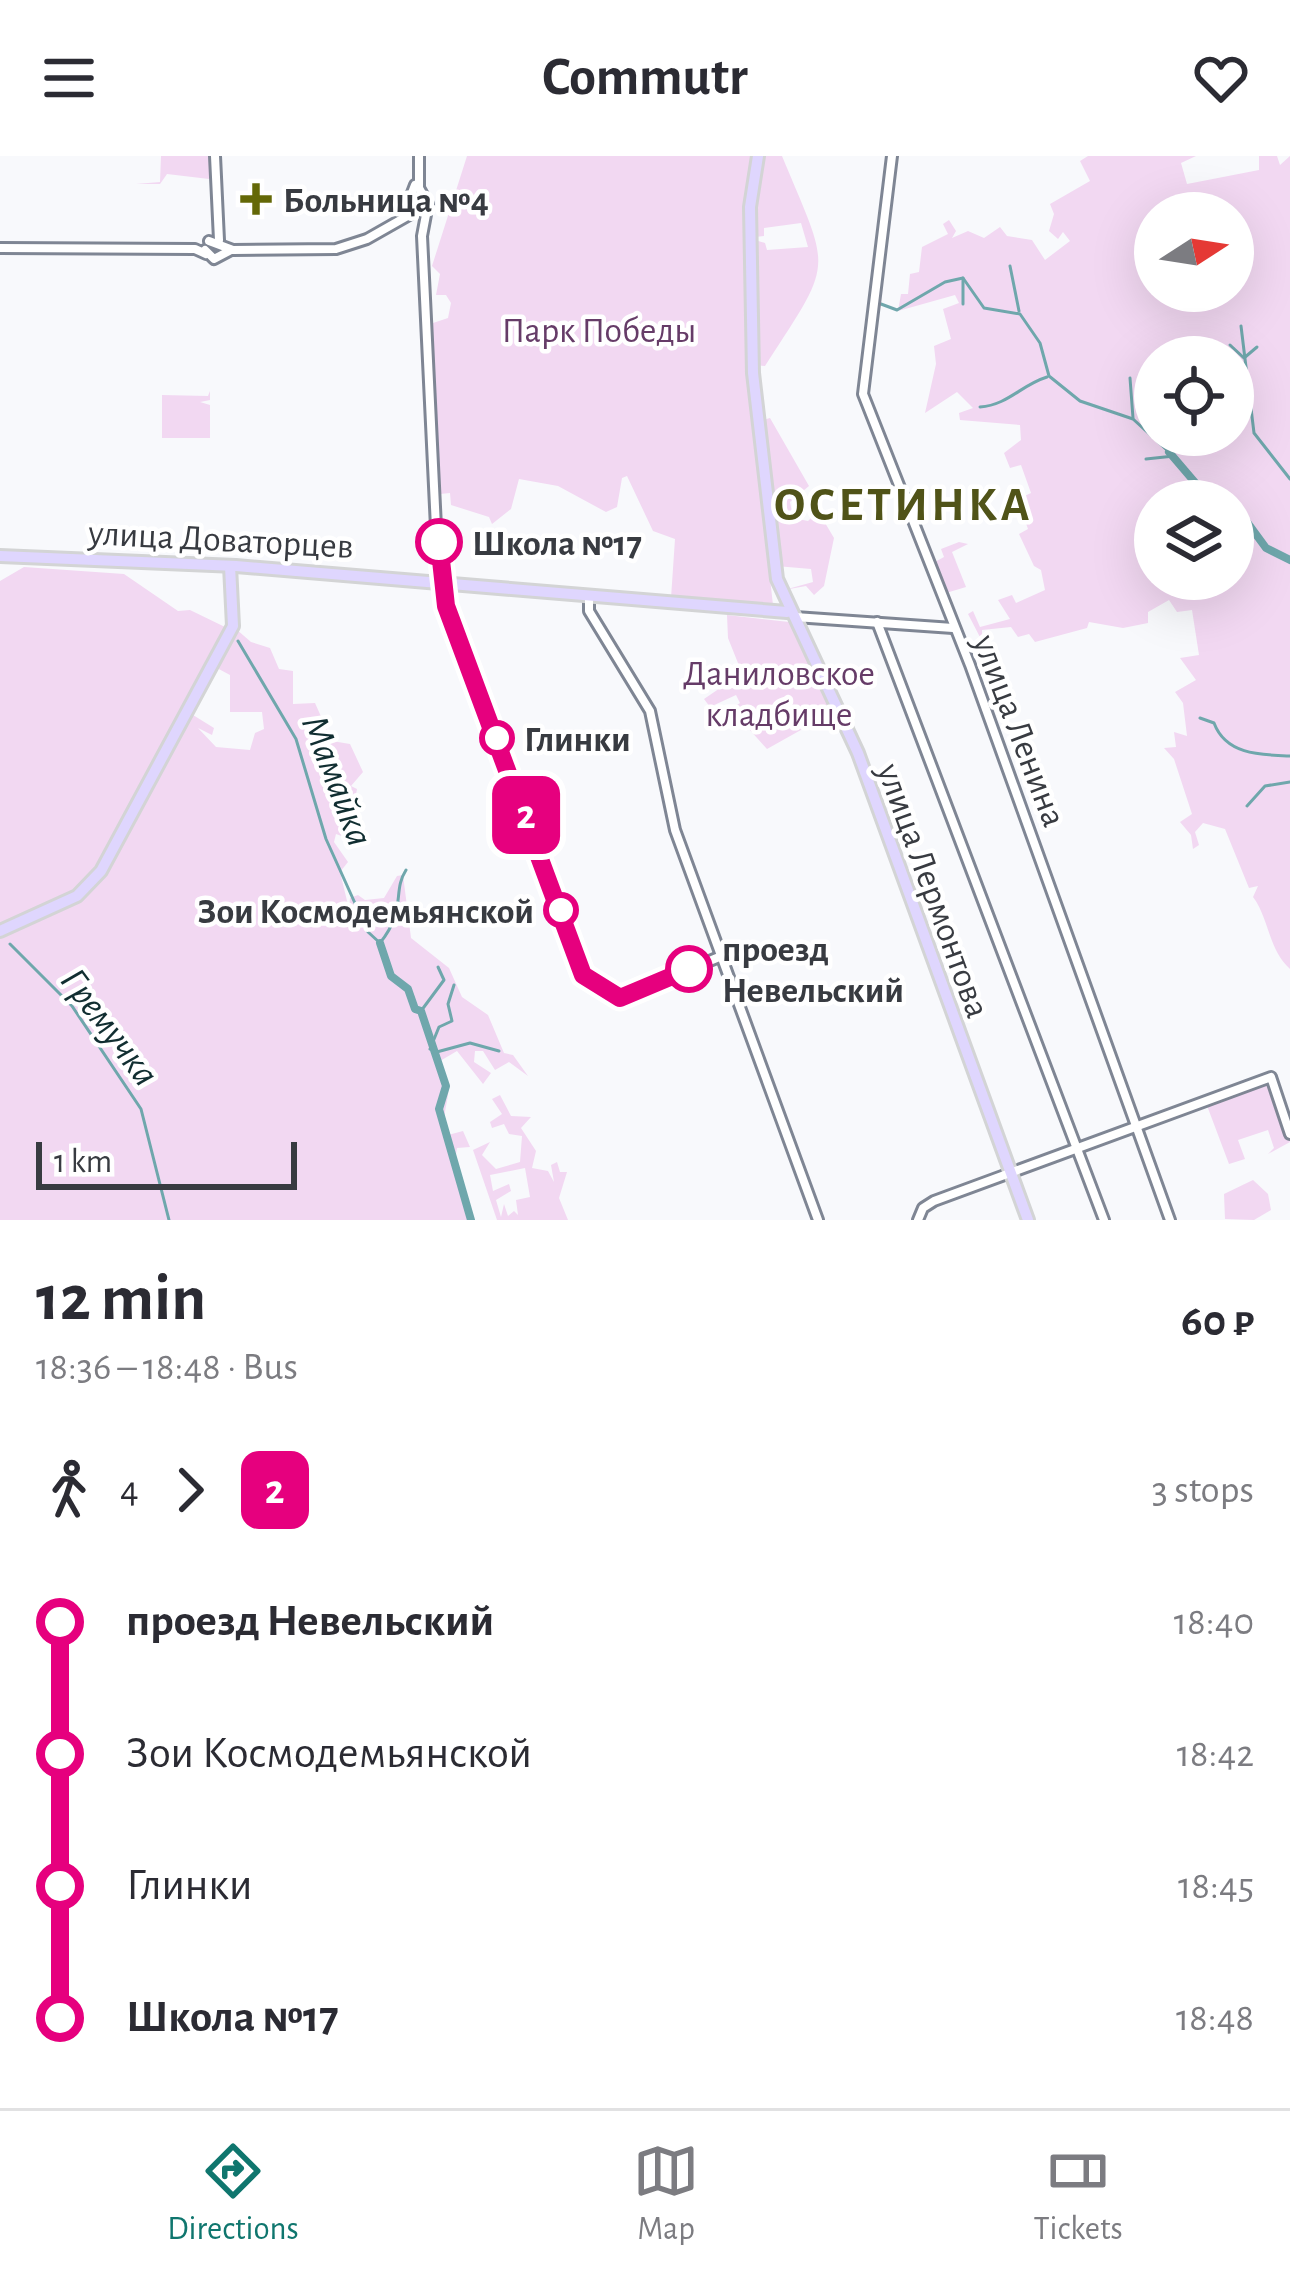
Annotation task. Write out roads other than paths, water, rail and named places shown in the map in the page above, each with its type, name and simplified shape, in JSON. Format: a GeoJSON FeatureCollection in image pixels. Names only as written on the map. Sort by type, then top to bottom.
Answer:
{"type":"FeatureCollection","features":[{"type":"Feature","properties":{"kind":"main road"},"geometry":{"type":"LineString","coordinates":[[215,156],[213,245],[222,255]]}},
{"type":"Feature","properties":{"kind":"main road"},"geometry":{"type":"LineString","coordinates":[[417,156],[413,210],[422,227],[446,606]]}},
{"type":"Feature","properties":{"kind":"main road","name":"улица Лермонтова"},"geometry":{"type":"LineString","coordinates":[[756,156],[746,207],[753,374],[772,574],[793,616]]}},
{"type":"Feature","properties":{"kind":"main road","name":"улица Ленина"},"geometry":{"type":"LineString","coordinates":[[890,156],[862,390],[961,645],[1170,1220]]}},
{"type":"Feature","properties":{"kind":"main road"},"geometry":{"type":"LineString","coordinates":[[417,179],[423,196]]}},
{"type":"Feature","properties":{"kind":"main road"},"geometry":{"type":"LineString","coordinates":[[0,248],[343,248],[413,210],[423,196]]}},
{"type":"Feature","properties":{"kind":"main road"},"geometry":{"type":"LineString","coordinates":[[413,210],[423,196]]}},
{"type":"Feature","properties":{"kind":"main road"},"geometry":{"type":"LineString","coordinates":[[213,245],[222,255]]}},
{"type":"Feature","properties":{"kind":"main road"},"geometry":{"type":"LineString","coordinates":[[222,255],[232,250]]}},
{"type":"Feature","properties":{"kind":"main road","name":"улица Лермонтова"},"geometry":{"type":"LineString","coordinates":[[762,467],[782,592],[863,777],[1026,1220]]}},
{"type":"Feature","properties":{"kind":"main road","name":"улица Доваторцев"},"geometry":{"type":"LineString","coordinates":[[0,558],[229,571]]}},
{"type":"Feature","properties":{"kind":"main road","name":"улица Доваторцев"},"geometry":{"type":"LineString","coordinates":[[0,558],[440,586],[590,604],[640,602],[793,616]]}},
{"type":"Feature","properties":{"kind":"main road"},"geometry":{"type":"LineString","coordinates":[[441,566],[446,606],[583,975],[612,995],[626,995],[724,956]]}},
{"type":"Feature","properties":{"kind":"main road"},"geometry":{"type":"LineString","coordinates":[[0,930],[77,896],[101,872],[233,626],[229,571]]}},
{"type":"Feature","properties":{"kind":"main road"},"geometry":{"type":"LineString","coordinates":[[765,610],[776,604],[772,574]]}},
{"type":"Feature","properties":{"kind":"main road","name":"улица Лермонтова"},"geometry":{"type":"LineString","coordinates":[[782,592],[793,616]]}},
{"type":"Feature","properties":{"kind":"main road","name":"улица Доваторцев"},"geometry":{"type":"LineString","coordinates":[[640,602],[922,626],[949,634],[954,629]]}},
{"type":"Feature","properties":{"kind":"main road"},"geometry":{"type":"LineString","coordinates":[[590,604],[647,703],[675,830],[818,1220]]}},
{"type":"Feature","properties":{"kind":"main road"},"geometry":{"type":"LineString","coordinates":[[940,629],[950,617]]}},
{"type":"Feature","properties":{"kind":"main road"},"geometry":{"type":"LineString","coordinates":[[877,622],[1104,1220]]}},
{"type":"Feature","properties":{"kind":"main road","name":"улица Доваторцев"},"geometry":{"type":"LineString","coordinates":[[940,629],[961,645]]}},
{"type":"Feature","properties":{"kind":"main road"},"geometry":{"type":"LineString","coordinates":[[918,1220],[925,1207],[1271,1077],[1289,1128]]}},
{"type":"Feature","properties":{"kind":"waterway"},"geometry":{"type":"LineString","coordinates":[[1010,266],[1019,311]]}},
{"type":"Feature","properties":{"kind":"waterway"},"geometry":{"type":"LineString","coordinates":[[881,304],[897,310],[945,282],[963,278],[984,308],[1020,314],[1040,343],[1049,376],[1080,401],[1134,420]]}},
{"type":"Feature","properties":{"kind":"waterway"},"geometry":{"type":"LineString","coordinates":[[963,278],[963,304]]}},
{"type":"Feature","properties":{"kind":"waterway"},"geometry":{"type":"LineString","coordinates":[[1241,326],[1254,433],[1290,479]]}},
{"type":"Feature","properties":{"kind":"waterway"},"geometry":{"type":"LineString","coordinates":[[980,407],[999,403],[1047,377]]}},
{"type":"Feature","properties":{"kind":"waterway"},"geometry":{"type":"LineString","coordinates":[[1130,378],[1133,418]]}},
{"type":"Feature","properties":{"kind":"waterway"},"geometry":{"type":"LineString","coordinates":[[1172,456],[1193,480]]}},
{"type":"Feature","properties":{"kind":"waterway"},"geometry":{"type":"LineString","coordinates":[[1146,459],[1174,456]]}},
{"type":"Feature","properties":{"kind":"waterway"},"geometry":{"type":"LineString","coordinates":[[1254,532],[1266,548],[1290,560]]}},
{"type":"Feature","properties":{"kind":"waterway","name":"Мамайка"},"geometry":{"type":"LineString","coordinates":[[238,641],[296,739],[326,839],[368,932],[380,943],[393,920],[406,870]]}},
{"type":"Feature","properties":{"kind":"waterway"},"geometry":{"type":"LineString","coordinates":[[1200,718],[1214,723],[1236,747],[1256,754],[1290,756]]}},
{"type":"Feature","properties":{"kind":"waterway"},"geometry":{"type":"LineString","coordinates":[[1247,806],[1265,786],[1290,782]]}},
{"type":"Feature","properties":{"kind":"waterway","name":"Мамайка"},"geometry":{"type":"LineString","coordinates":[[380,943],[391,976],[408,989],[415,1009],[421,1011],[446,1086],[439,1109],[471,1220]]}},
{"type":"Feature","properties":{"kind":"waterway","name":"Гремучка"},"geometry":{"type":"LineString","coordinates":[[10,944],[72,1006],[141,1109],[169,1220]]}},
{"type":"Feature","properties":{"kind":"waterway"},"geometry":{"type":"LineString","coordinates":[[421,1011],[444,980],[438,967]]}},
{"type":"Feature","properties":{"kind":"waterway"},"geometry":{"type":"LineString","coordinates":[[430,1049],[439,1027],[452,1021],[448,1004],[454,985]]}},
{"type":"Feature","properties":{"kind":"waterway"},"geometry":{"type":"LineString","coordinates":[[433,1053],[470,1043],[499,1051]]}},
{"type":"Feature","properties":{"kind":"place","name":"Больница №4"},"geometry":{"type":"Point","coordinates":[256,199]}},
{"type":"Feature","properties":{"kind":"place","name":"Школа №17"},"geometry":{"type":"Point","coordinates":[439,542]}},
{"type":"Feature","properties":{"kind":"place","name":"Глинки"},"geometry":{"type":"Point","coordinates":[497,738]}},
{"type":"Feature","properties":{"kind":"place","name":"Зои Космодемьянской"},"geometry":{"type":"Point","coordinates":[561,910]}},
{"type":"Feature","properties":{"kind":"place","name":"проезд Невельский"},"geometry":{"type":"Point","coordinates":[689,969]}},
{"type":"Feature","properties":{"kind":"district","name":"ОСЕТИНКА"},"geometry":{"type":"Point","coordinates":[903,503]}},
{"type":"Feature","properties":{"kind":"park label","name":"Парк Победы"},"geometry":{"type":"Point","coordinates":[599,329]}},
{"type":"Feature","properties":{"kind":"park label","name":"Даниловское кладбище"},"geometry":{"type":"Point","coordinates":[779,692]}}]}
